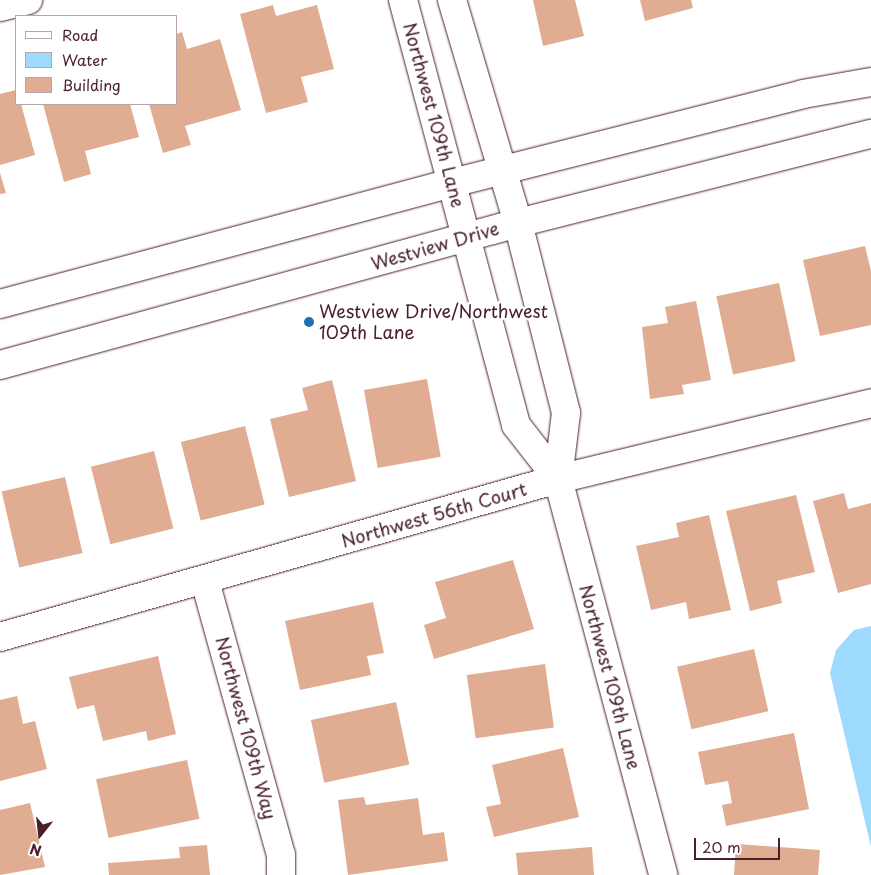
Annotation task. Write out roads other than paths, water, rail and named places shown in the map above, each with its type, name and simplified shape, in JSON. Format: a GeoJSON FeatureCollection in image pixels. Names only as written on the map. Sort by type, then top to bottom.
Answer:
{"type":"FeatureCollection","features":[{"type":"Feature","properties":{"kind":"street","name":"Northwest 109th Lane"},"geometry":{"type":"LineString","coordinates":[[403,0],[516,425],[558,480]]}},
{"type":"Feature","properties":{"kind":"street","name":"Northwest 109th Lane"},"geometry":{"type":"LineString","coordinates":[[452,0],[518,223],[566,413],[558,480],[663,875]]}},
{"type":"Feature","properties":{"kind":"street"},"geometry":{"type":"LineString","coordinates":[[0,304],[452,183],[503,172],[803,94],[871,82]]}},
{"type":"Feature","properties":{"kind":"street","name":"Westview Drive"},"geometry":{"type":"LineString","coordinates":[[0,365],[518,223],[871,134]]}},
{"type":"Feature","properties":{"kind":"street","name":"Northwest 56th Court"},"geometry":{"type":"LineString","coordinates":[[0,637],[205,581],[558,480],[871,403]]}},
{"type":"Feature","properties":{"kind":"street","name":"Northwest 109th Way"},"geometry":{"type":"LineString","coordinates":[[205,581],[281,855],[281,875]]}},
{"type":"Feature","properties":{"kind":"water"},"geometry":{"type":"Polygon","coordinates":[[[871,626],[871,847],[830,673],[836,650],[854,630],[871,626]]]}},
{"type":"Feature","properties":{"kind":"place","name":"Westview Drive/Northwest 109th Lane"},"geometry":{"type":"Point","coordinates":[309,322]}}]}
